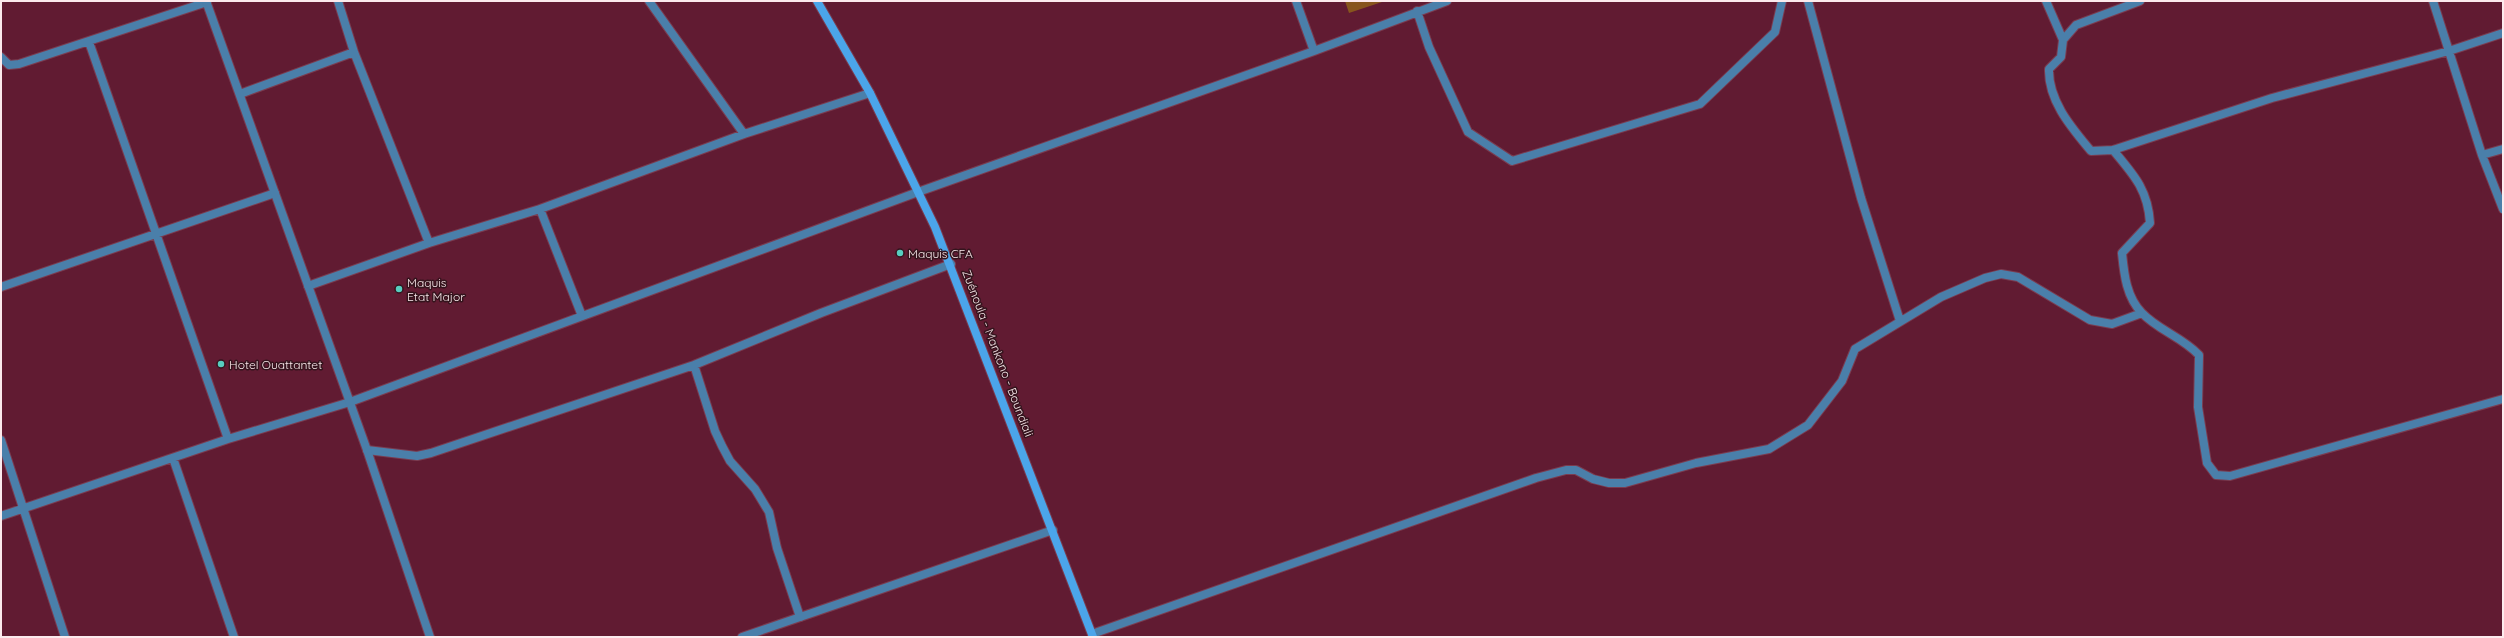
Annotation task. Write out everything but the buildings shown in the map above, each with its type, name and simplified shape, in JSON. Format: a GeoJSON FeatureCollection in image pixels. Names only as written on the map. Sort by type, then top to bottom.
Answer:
{"type":"FeatureCollection","features":[{"type":"Feature","properties":{"kind":"main road","name":"Zuénoula - Mankono - Boundiali"},"geometry":{"type":"LineString","coordinates":[[817,1],[870,93],[951,264],[1093,635]]}},
{"type":"Feature","properties":{"kind":"street"},"geometry":{"type":"LineString","coordinates":[[1,57],[9,65],[19,64],[89,42],[206,1],[367,450],[430,637]]}},
{"type":"Feature","properties":{"kind":"street"},"geometry":{"type":"LineString","coordinates":[[338,1],[354,52],[429,243]]}},
{"type":"Feature","properties":{"kind":"street"},"geometry":{"type":"LineString","coordinates":[[649,1],[744,134]]}},
{"type":"Feature","properties":{"kind":"street"},"geometry":{"type":"LineString","coordinates":[[1296,1],[1314,51]]}},
{"type":"Feature","properties":{"kind":"street"},"geometry":{"type":"LineString","coordinates":[[1,516],[228,439],[350,402],[918,192],[1314,51],[1447,1]]}},
{"type":"Feature","properties":{"kind":"street"},"geometry":{"type":"LineString","coordinates":[[1417,11],[1428,47],[1468,132],[1512,161],[1700,104],[1775,32],[1782,1]]}},
{"type":"Feature","properties":{"kind":"street"},"geometry":{"type":"LineString","coordinates":[[1808,1],[1861,198],[1900,321]]}},
{"type":"Feature","properties":{"kind":"street"},"geometry":{"type":"LineString","coordinates":[[2046,1],[2063,40],[2061,57],[2049,69],[2049,82],[2060,109],[2068,123],[2091,151],[2113,150],[2272,98],[2449,51],[2503,33]]}},
{"type":"Feature","properties":{"kind":"street"},"geometry":{"type":"LineString","coordinates":[[2063,40],[2076,25],[2140,1]]}},
{"type":"Feature","properties":{"kind":"street"},"geometry":{"type":"LineString","coordinates":[[2433,1],[2482,155],[2503,209]]}},
{"type":"Feature","properties":{"kind":"street"},"geometry":{"type":"LineString","coordinates":[[89,42],[228,439]]}},
{"type":"Feature","properties":{"kind":"street"},"geometry":{"type":"LineString","coordinates":[[240,94],[354,52]]}},
{"type":"Feature","properties":{"kind":"street"},"geometry":{"type":"LineString","coordinates":[[308,286],[429,243],[540,209],[744,134],[870,93]]}},
{"type":"Feature","properties":{"kind":"street"},"geometry":{"type":"LineString","coordinates":[[2482,155],[2503,149]]}},
{"type":"Feature","properties":{"kind":"street"},"geometry":{"type":"LineString","coordinates":[[2113,150],[2137,178],[2149,203],[2150,224],[2122,253],[2130,297],[2142,313],[2189,345],[2199,355],[2198,408],[2207,463],[2216,475],[2230,476],[2503,399]]}},
{"type":"Feature","properties":{"kind":"street"},"geometry":{"type":"LineString","coordinates":[[1,287],[275,193]]}},
{"type":"Feature","properties":{"kind":"street"},"geometry":{"type":"LineString","coordinates":[[540,209],[582,316]]}},
{"type":"Feature","properties":{"kind":"street"},"geometry":{"type":"LineString","coordinates":[[367,450],[417,456],[431,453],[694,365],[821,313],[951,264]]}},
{"type":"Feature","properties":{"kind":"street"},"geometry":{"type":"LineString","coordinates":[[1093,635],[1536,478],[1566,470],[1576,470],[1593,479],[1610,483],[1625,483],[1696,463],[1769,449],[1808,425],[1842,381],[1855,349],[1941,297],[1985,278],[2001,274],[2018,277],[2090,320],[2112,324],[2142,313]]}},
{"type":"Feature","properties":{"kind":"street"},"geometry":{"type":"LineString","coordinates":[[694,365],[715,430],[730,461],[755,489],[769,512],[777,548],[800,617]]}},
{"type":"Feature","properties":{"kind":"street"},"geometry":{"type":"LineString","coordinates":[[1,440],[22,509],[65,637]]}},
{"type":"Feature","properties":{"kind":"street"},"geometry":{"type":"LineString","coordinates":[[173,458],[234,637]]}},
{"type":"Feature","properties":{"kind":"street"},"geometry":{"type":"LineString","coordinates":[[742,637],[1053,530]]}},
{"type":"Feature","properties":{"kind":"shaded area"},"geometry":{"type":"Polygon","coordinates":[[[1345,1],[1385,1],[1349,13],[1345,1]]]}},
{"type":"Feature","properties":{"kind":"place","name":"Maquis CFA"},"geometry":{"type":"Point","coordinates":[900,253]}},
{"type":"Feature","properties":{"kind":"place","name":"Maquis Etat Major"},"geometry":{"type":"Point","coordinates":[399,289]}},
{"type":"Feature","properties":{"kind":"place","name":"Hotel Ouattantet"},"geometry":{"type":"Point","coordinates":[221,364]}}]}
